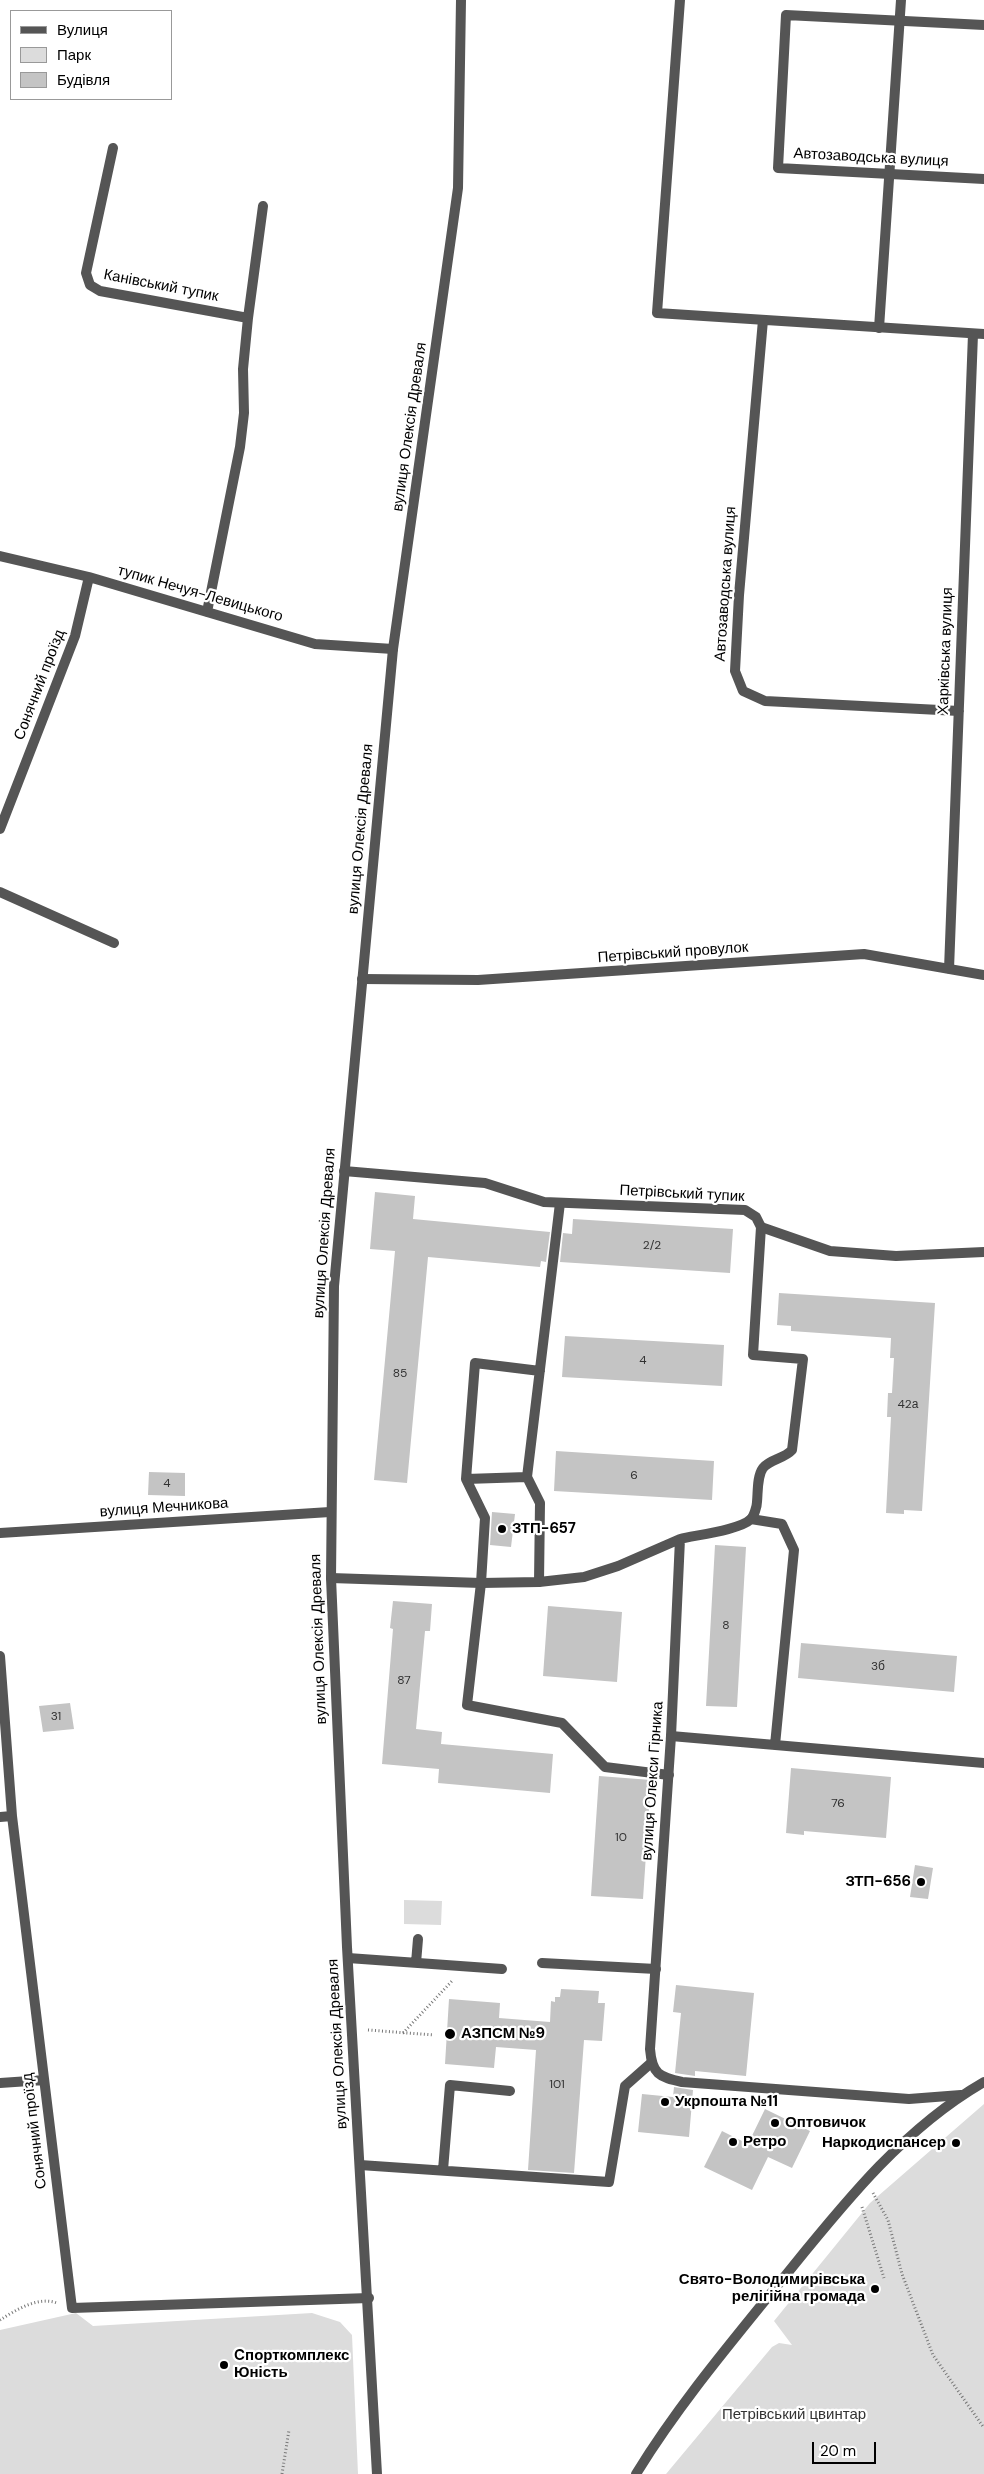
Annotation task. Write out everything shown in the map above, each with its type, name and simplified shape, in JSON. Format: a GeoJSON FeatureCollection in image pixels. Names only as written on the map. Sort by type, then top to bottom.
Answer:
{"type":"FeatureCollection","features":[{"type":"Feature","properties":{"kind":"street","name":"вулиця Олексія Древаля"},"geometry":{"type":"LineString","coordinates":[[378,2474],[348,1958],[331,1578],[330,1512],[334,1286],[393,649],[458,188],[461,0]]}},
{"type":"Feature","properties":{"kind":"street"},"geometry":{"type":"LineString","coordinates":[[680,0],[657,313],[984,334]]}},
{"type":"Feature","properties":{"kind":"street"},"geometry":{"type":"LineString","coordinates":[[879,328],[901,0]]}},
{"type":"Feature","properties":{"kind":"street","name":"Автозаводська вулиця"},"geometry":{"type":"LineString","coordinates":[[983,177],[778,168],[786,15],[984,25]]}},
{"type":"Feature","properties":{"kind":"street","name":"Канівський тупик"},"geometry":{"type":"LineString","coordinates":[[113,148],[86,273],[90,285],[100,291],[248,318]]}},
{"type":"Feature","properties":{"kind":"street"},"geometry":{"type":"LineString","coordinates":[[207,612],[240,447],[248,318],[263,206]]}},
{"type":"Feature","properties":{"kind":"street","name":"Автозаводська вулиця"},"geometry":{"type":"LineString","coordinates":[[763,320],[735,670],[744,691],[766,701],[959,711]]}},
{"type":"Feature","properties":{"kind":"street","name":"Харківська вулиця"},"geometry":{"type":"LineString","coordinates":[[949,969],[973,334]]}},
{"type":"Feature","properties":{"kind":"street","name":"тупик Нечуя-Левицького"},"geometry":{"type":"LineString","coordinates":[[0,556],[89,577],[314,644],[393,649]]}},
{"type":"Feature","properties":{"kind":"street","name":"Сонячний проїзд"},"geometry":{"type":"LineString","coordinates":[[0,829],[76,636],[89,577]]}},
{"type":"Feature","properties":{"kind":"street"},"geometry":{"type":"LineString","coordinates":[[0,892],[114,943]]}},
{"type":"Feature","properties":{"kind":"street","name":"Петрівський провулок"},"geometry":{"type":"LineString","coordinates":[[362,979],[478,980],[864,954],[984,975]]}},
{"type":"Feature","properties":{"kind":"street","name":"Петрівський тупик"},"geometry":{"type":"LineString","coordinates":[[344,1171],[485,1183],[544,1202],[745,1210],[756,1217],[761,1227]]}},
{"type":"Feature","properties":{"kind":"street"},"geometry":{"type":"LineString","coordinates":[[539,1582],[540,1503],[528,1477],[560,1203]]}},
{"type":"Feature","properties":{"kind":"street"},"geometry":{"type":"LineString","coordinates":[[751,1519],[757,1506],[759,1478],[762,1468],[770,1462],[786,1457],[792,1450],[803,1359],[753,1355],[761,1227],[830,1251],[896,1256],[984,1252]]}},
{"type":"Feature","properties":{"kind":"street"},"geometry":{"type":"LineString","coordinates":[[540,1371],[475,1363],[466,1479],[485,1518],[481,1583],[467,1705],[562,1724],[605,1767],[669,1775]]}},
{"type":"Feature","properties":{"kind":"street"},"geometry":{"type":"LineString","coordinates":[[466,1479],[528,1477]]}},
{"type":"Feature","properties":{"kind":"street","name":"вулиця Мечникова"},"geometry":{"type":"LineString","coordinates":[[0,1533],[330,1512]]}},
{"type":"Feature","properties":{"kind":"street"},"geometry":{"type":"LineString","coordinates":[[331,1578],[481,1583],[539,1582],[584,1577],[618,1566],[680,1538],[736,1526],[751,1519],[782,1524],[794,1550],[775,1745]]}},
{"type":"Feature","properties":{"kind":"street","name":"вулиця Олекси Гірника"},"geometry":{"type":"LineString","coordinates":[[651,2063],[669,1775],[680,1538]]}},
{"type":"Feature","properties":{"kind":"street","name":"Сонячний проїзд"},"geometry":{"type":"LineString","coordinates":[[0,1656],[12,1816],[72,2308]]}},
{"type":"Feature","properties":{"kind":"street"},"geometry":{"type":"LineString","coordinates":[[671,1736],[984,1763]]}},
{"type":"Feature","properties":{"kind":"street"},"geometry":{"type":"LineString","coordinates":[[0,1817],[12,1816]]}},
{"type":"Feature","properties":{"kind":"street"},"geometry":{"type":"LineString","coordinates":[[416,1963],[418,1939]]}},
{"type":"Feature","properties":{"kind":"street"},"geometry":{"type":"LineString","coordinates":[[348,1958],[502,1969]]}},
{"type":"Feature","properties":{"kind":"street"},"geometry":{"type":"LineString","coordinates":[[542,1963],[656,1969]]}},
{"type":"Feature","properties":{"kind":"street"},"geometry":{"type":"LineString","coordinates":[[360,2164],[609,2182],[625,2086],[651,2063],[656,2073],[668,2079],[682,2082],[909,2099],[961,2095]]}},
{"type":"Feature","properties":{"kind":"street"},"geometry":{"type":"LineString","coordinates":[[0,2083],[44,2080]]}},
{"type":"Feature","properties":{"kind":"street"},"geometry":{"type":"LineString","coordinates":[[636,2474],[657,2439],[707,2372],[856,2190],[943,2108],[984,2082]]}},
{"type":"Feature","properties":{"kind":"street"},"geometry":{"type":"LineString","coordinates":[[443,2170],[450,2085],[510,2091]]}},
{"type":"Feature","properties":{"kind":"street"},"geometry":{"type":"LineString","coordinates":[[72,2308],[369,2298]]}},
{"type":"Feature","properties":{"kind":"path"},"geometry":{"type":"LineString","coordinates":[[403,2033],[466,1966]]}},
{"type":"Feature","properties":{"kind":"path"},"geometry":{"type":"LineString","coordinates":[[352,2029],[434,2035]]}},
{"type":"Feature","properties":{"kind":"path"},"geometry":{"type":"LineString","coordinates":[[866,2179],[888,2220],[902,2274],[934,2355],[984,2428]]}},
{"type":"Feature","properties":{"kind":"path"},"geometry":{"type":"LineString","coordinates":[[856,2190],[884,2278]]}},
{"type":"Feature","properties":{"kind":"path"},"geometry":{"type":"LineString","coordinates":[[0,2320],[15,2311],[47,2299],[72,2308]]}},
{"type":"Feature","properties":{"kind":"path"},"geometry":{"type":"LineString","coordinates":[[282,2474],[289,2430]]}},
{"type":"Feature","properties":{"kind":"green space"},"geometry":{"type":"Polygon","coordinates":[[[404,1900],[442,1901],[441,1925],[404,1924],[404,1900]]]}},
{"type":"Feature","properties":{"kind":"green space","name":"Петрівський цвинтар"},"geometry":{"type":"Polygon","coordinates":[[[984,2104],[984,2474],[666,2474],[772,2347],[779,2343],[792,2345],[774,2321],[870,2203],[984,2104]]]}},
{"type":"Feature","properties":{"kind":"green space","name":"Cпорткомплекс Юність"},"geometry":{"type":"Polygon","coordinates":[[[76,2313],[93,2326],[312,2313],[340,2322],[352,2335],[358,2474],[0,2474],[0,2330],[76,2313]]]}},
{"type":"Feature","properties":{"kind":"building"},"geometry":{"type":"Polygon","coordinates":[[[375,1192],[415,1196],[413,1219],[550,1232],[546,1262],[541,1261],[540,1267],[428,1257],[407,1483],[374,1480],[395,1251],[370,1249],[375,1192]]]}},
{"type":"Feature","properties":{"kind":"building"},"geometry":{"type":"Polygon","coordinates":[[[573,1219],[733,1229],[730,1273],[560,1262],[563,1233],[572,1234],[573,1219]]]}},
{"type":"Feature","properties":{"kind":"building"},"geometry":{"type":"Polygon","coordinates":[[[779,1293],[935,1303],[922,1511],[904,1510],[904,1514],[886,1513],[891,1417],[887,1417],[888,1393],[892,1393],[894,1358],[890,1358],[891,1338],[791,1331],[791,1326],[777,1325],[779,1293]]]}},
{"type":"Feature","properties":{"kind":"building"},"geometry":{"type":"Polygon","coordinates":[[[565,1336],[724,1345],[722,1386],[562,1377],[565,1336]]]}},
{"type":"Feature","properties":{"kind":"building"},"geometry":{"type":"Polygon","coordinates":[[[556,1451],[714,1461],[712,1500],[554,1491],[556,1451]]]}},
{"type":"Feature","properties":{"kind":"building"},"geometry":{"type":"Polygon","coordinates":[[[149,1472],[185,1473],[185,1496],[148,1495],[149,1472]]]}},
{"type":"Feature","properties":{"kind":"building","name":"ЗТП-657"},"geometry":{"type":"Polygon","coordinates":[[[492,1512],[515,1514],[511,1547],[490,1545],[492,1512]]]}},
{"type":"Feature","properties":{"kind":"building"},"geometry":{"type":"Polygon","coordinates":[[[715,1545],[746,1547],[737,1707],[706,1706],[715,1545]]]}},
{"type":"Feature","properties":{"kind":"building"},"geometry":{"type":"Polygon","coordinates":[[[393,1601],[432,1604],[430,1631],[425,1631],[416,1729],[442,1732],[441,1744],[553,1754],[550,1793],[438,1783],[439,1769],[382,1764],[393,1629],[390,1628],[393,1601]]]}},
{"type":"Feature","properties":{"kind":"building"},"geometry":{"type":"Polygon","coordinates":[[[548,1606],[622,1612],[617,1682],[543,1676],[548,1606]]]}},
{"type":"Feature","properties":{"kind":"building"},"geometry":{"type":"Polygon","coordinates":[[[801,1643],[957,1656],[954,1692],[798,1678],[801,1643]]]}},
{"type":"Feature","properties":{"kind":"building"},"geometry":{"type":"Polygon","coordinates":[[[70,1703],[74,1729],[43,1732],[39,1706],[70,1703]]]}},
{"type":"Feature","properties":{"kind":"building"},"geometry":{"type":"Polygon","coordinates":[[[791,1768],[891,1777],[886,1838],[804,1831],[804,1835],[786,1833],[791,1768]]]}},
{"type":"Feature","properties":{"kind":"building"},"geometry":{"type":"Polygon","coordinates":[[[599,1776],[651,1780],[643,1899],[591,1896],[599,1776]]]}},
{"type":"Feature","properties":{"kind":"building","name":"ЗТП-656"},"geometry":{"type":"Polygon","coordinates":[[[915,1865],[933,1868],[928,1899],[910,1897],[915,1865]]]}},
{"type":"Feature","properties":{"kind":"building"},"geometry":{"type":"Polygon","coordinates":[[[676,1985],[754,1993],[746,2076],[695,2071],[695,2076],[675,2073],[681,2013],[673,2012],[676,1985]]]}},
{"type":"Feature","properties":{"kind":"building"},"geometry":{"type":"Polygon","coordinates":[[[561,1989],[599,1991],[598,2003],[605,2003],[602,2041],[584,2040],[574,2173],[528,2170],[536,2050],[496,2047],[494,2068],[445,2064],[449,1999],[500,2003],[499,2018],[550,2022],[551,2001],[555,2002],[555,1997],[560,1997],[561,1989]]]}},
{"type":"Feature","properties":{"kind":"building"},"geometry":{"type":"Polygon","coordinates":[[[674,2087],[693,2090],[689,2137],[638,2132],[642,2094],[673,2097],[674,2087]]]}},
{"type":"Feature","properties":{"kind":"building"},"geometry":{"type":"Polygon","coordinates":[[[765,2109],[810,2131],[792,2168],[768,2157],[752,2190],[704,2167],[722,2131],[748,2144],[765,2109]]]}},
{"type":"Feature","properties":{"kind":"place","name":"ЗТП-657"},"geometry":{"type":"Point","coordinates":[502,1529]}},
{"type":"Feature","properties":{"kind":"place","name":"ЗТП-656"},"geometry":{"type":"Point","coordinates":[921,1882]}},
{"type":"Feature","properties":{"kind":"place","name":"АЗПСМ №9"},"geometry":{"type":"Point","coordinates":[450,2034]}},
{"type":"Feature","properties":{"kind":"place","name":"Укрпошта №11"},"geometry":{"type":"Point","coordinates":[665,2102]}},
{"type":"Feature","properties":{"kind":"place","name":"Оптовичок"},"geometry":{"type":"Point","coordinates":[775,2123]}},
{"type":"Feature","properties":{"kind":"place","name":"Ретро"},"geometry":{"type":"Point","coordinates":[733,2142]}},
{"type":"Feature","properties":{"kind":"place","name":"Наркодиспансер"},"geometry":{"type":"Point","coordinates":[956,2143]}},
{"type":"Feature","properties":{"kind":"place","name":"Свято-Володимирівська релігійна громада"},"geometry":{"type":"Point","coordinates":[875,2289]}},
{"type":"Feature","properties":{"kind":"place","name":"Cпорткомплекс Юність"},"geometry":{"type":"Point","coordinates":[224,2365]}}]}
